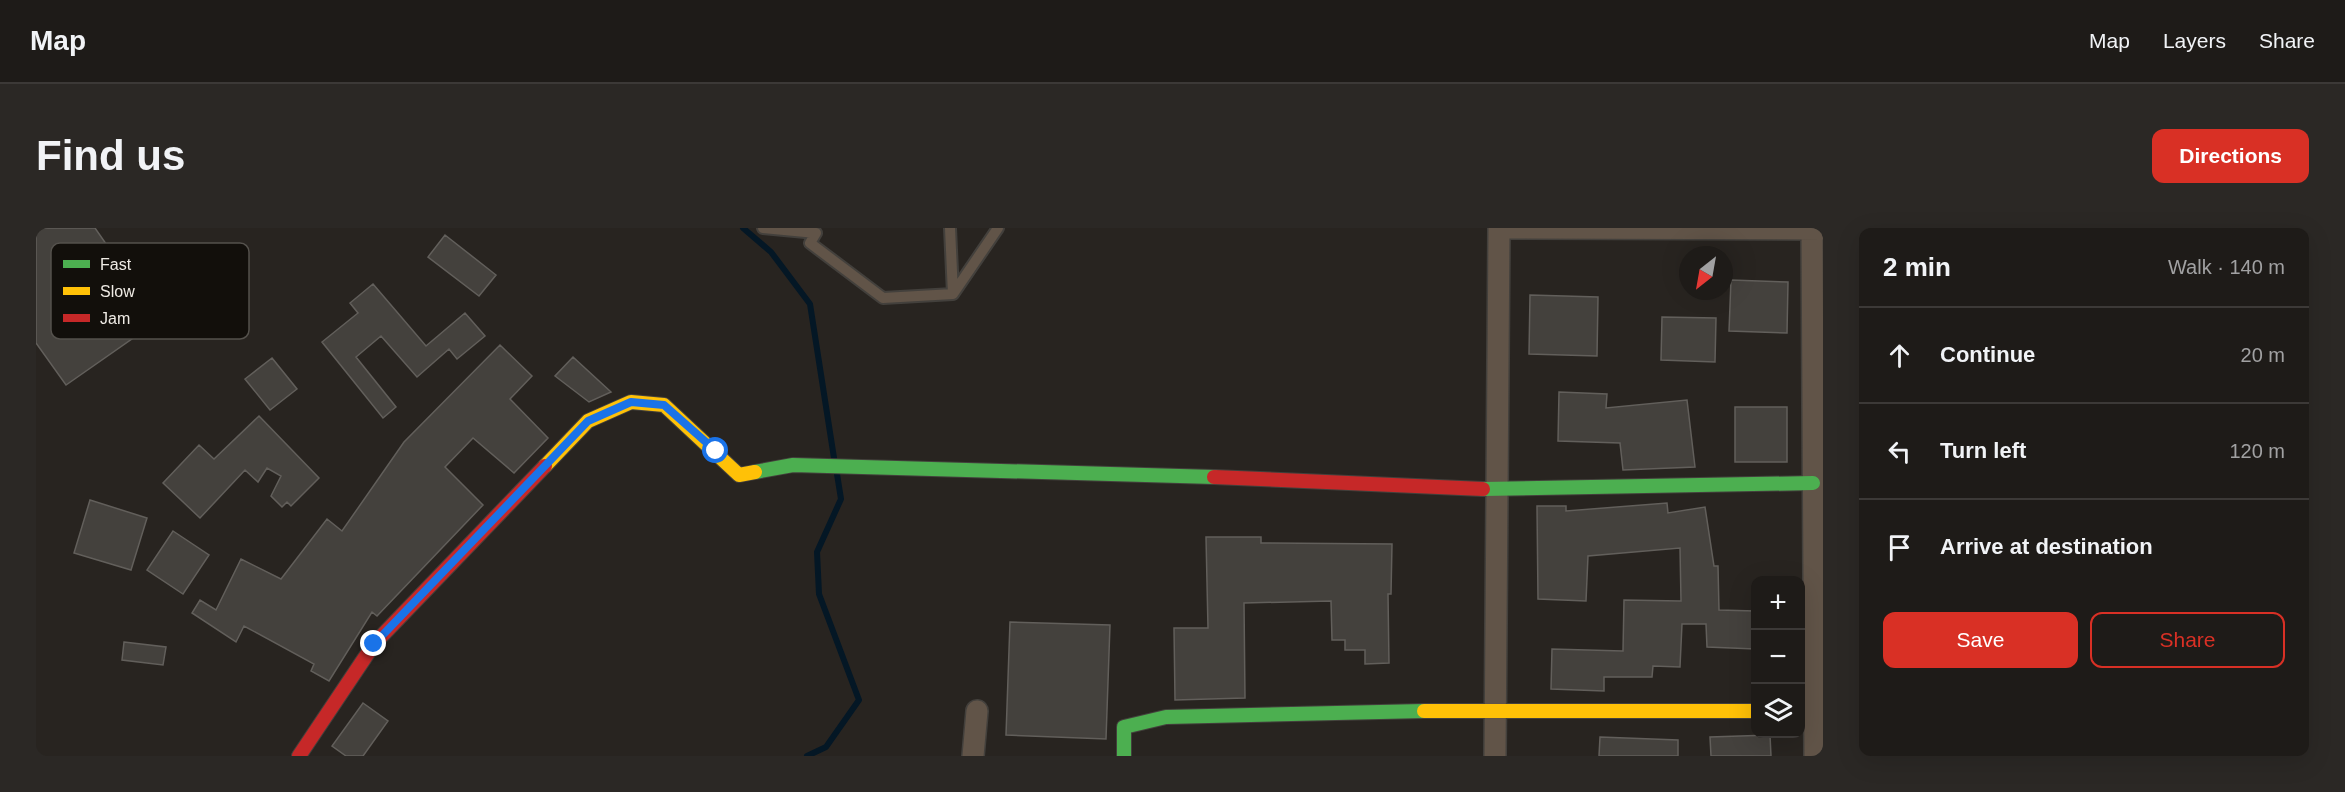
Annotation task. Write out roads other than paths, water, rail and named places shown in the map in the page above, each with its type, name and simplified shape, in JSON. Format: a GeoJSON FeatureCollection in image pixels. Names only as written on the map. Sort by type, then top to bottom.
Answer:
{"type":"FeatureCollection","features":[{"type":"Feature","properties":{"kind":"street"},"geometry":{"type":"LineString","coordinates":[[1495,756],[1499,228],[1823,229]]}},
{"type":"Feature","properties":{"kind":"street"},"geometry":{"type":"LineString","coordinates":[[1812,229],[1813,483],[1808,712],[1815,756]]}},
{"type":"Feature","properties":{"kind":"street"},"geometry":{"type":"LineString","coordinates":[[299,756],[374,644],[588,421],[631,402],[664,405],[739,475],[793,465],[1496,490],[1813,483]]}},
{"type":"Feature","properties":{"kind":"street"},"geometry":{"type":"LineString","coordinates":[[1124,756],[1125,727],[1166,717],[1494,709],[1751,711]]}},
{"type":"Feature","properties":{"kind":"street"},"geometry":{"type":"LineString","coordinates":[[973,756],[977,711]]}},
{"type":"Feature","properties":{"kind":"lane"},"geometry":{"type":"LineString","coordinates":[[763,228],[816,233],[810,243],[883,298],[953,294]]}},
{"type":"Feature","properties":{"kind":"lane"},"geometry":{"type":"LineString","coordinates":[[950,228],[953,294]]}},
{"type":"Feature","properties":{"kind":"lane"},"geometry":{"type":"LineString","coordinates":[[953,294],[998,228]]}},
{"type":"Feature","properties":{"kind":"waterway"},"geometry":{"type":"LineString","coordinates":[[743,228],[771,252],[810,304],[834,458]]}},
{"type":"Feature","properties":{"kind":"waterway"},"geometry":{"type":"LineString","coordinates":[[807,756],[826,747],[859,700],[819,594],[817,552],[841,499],[837,474]]}}]}
